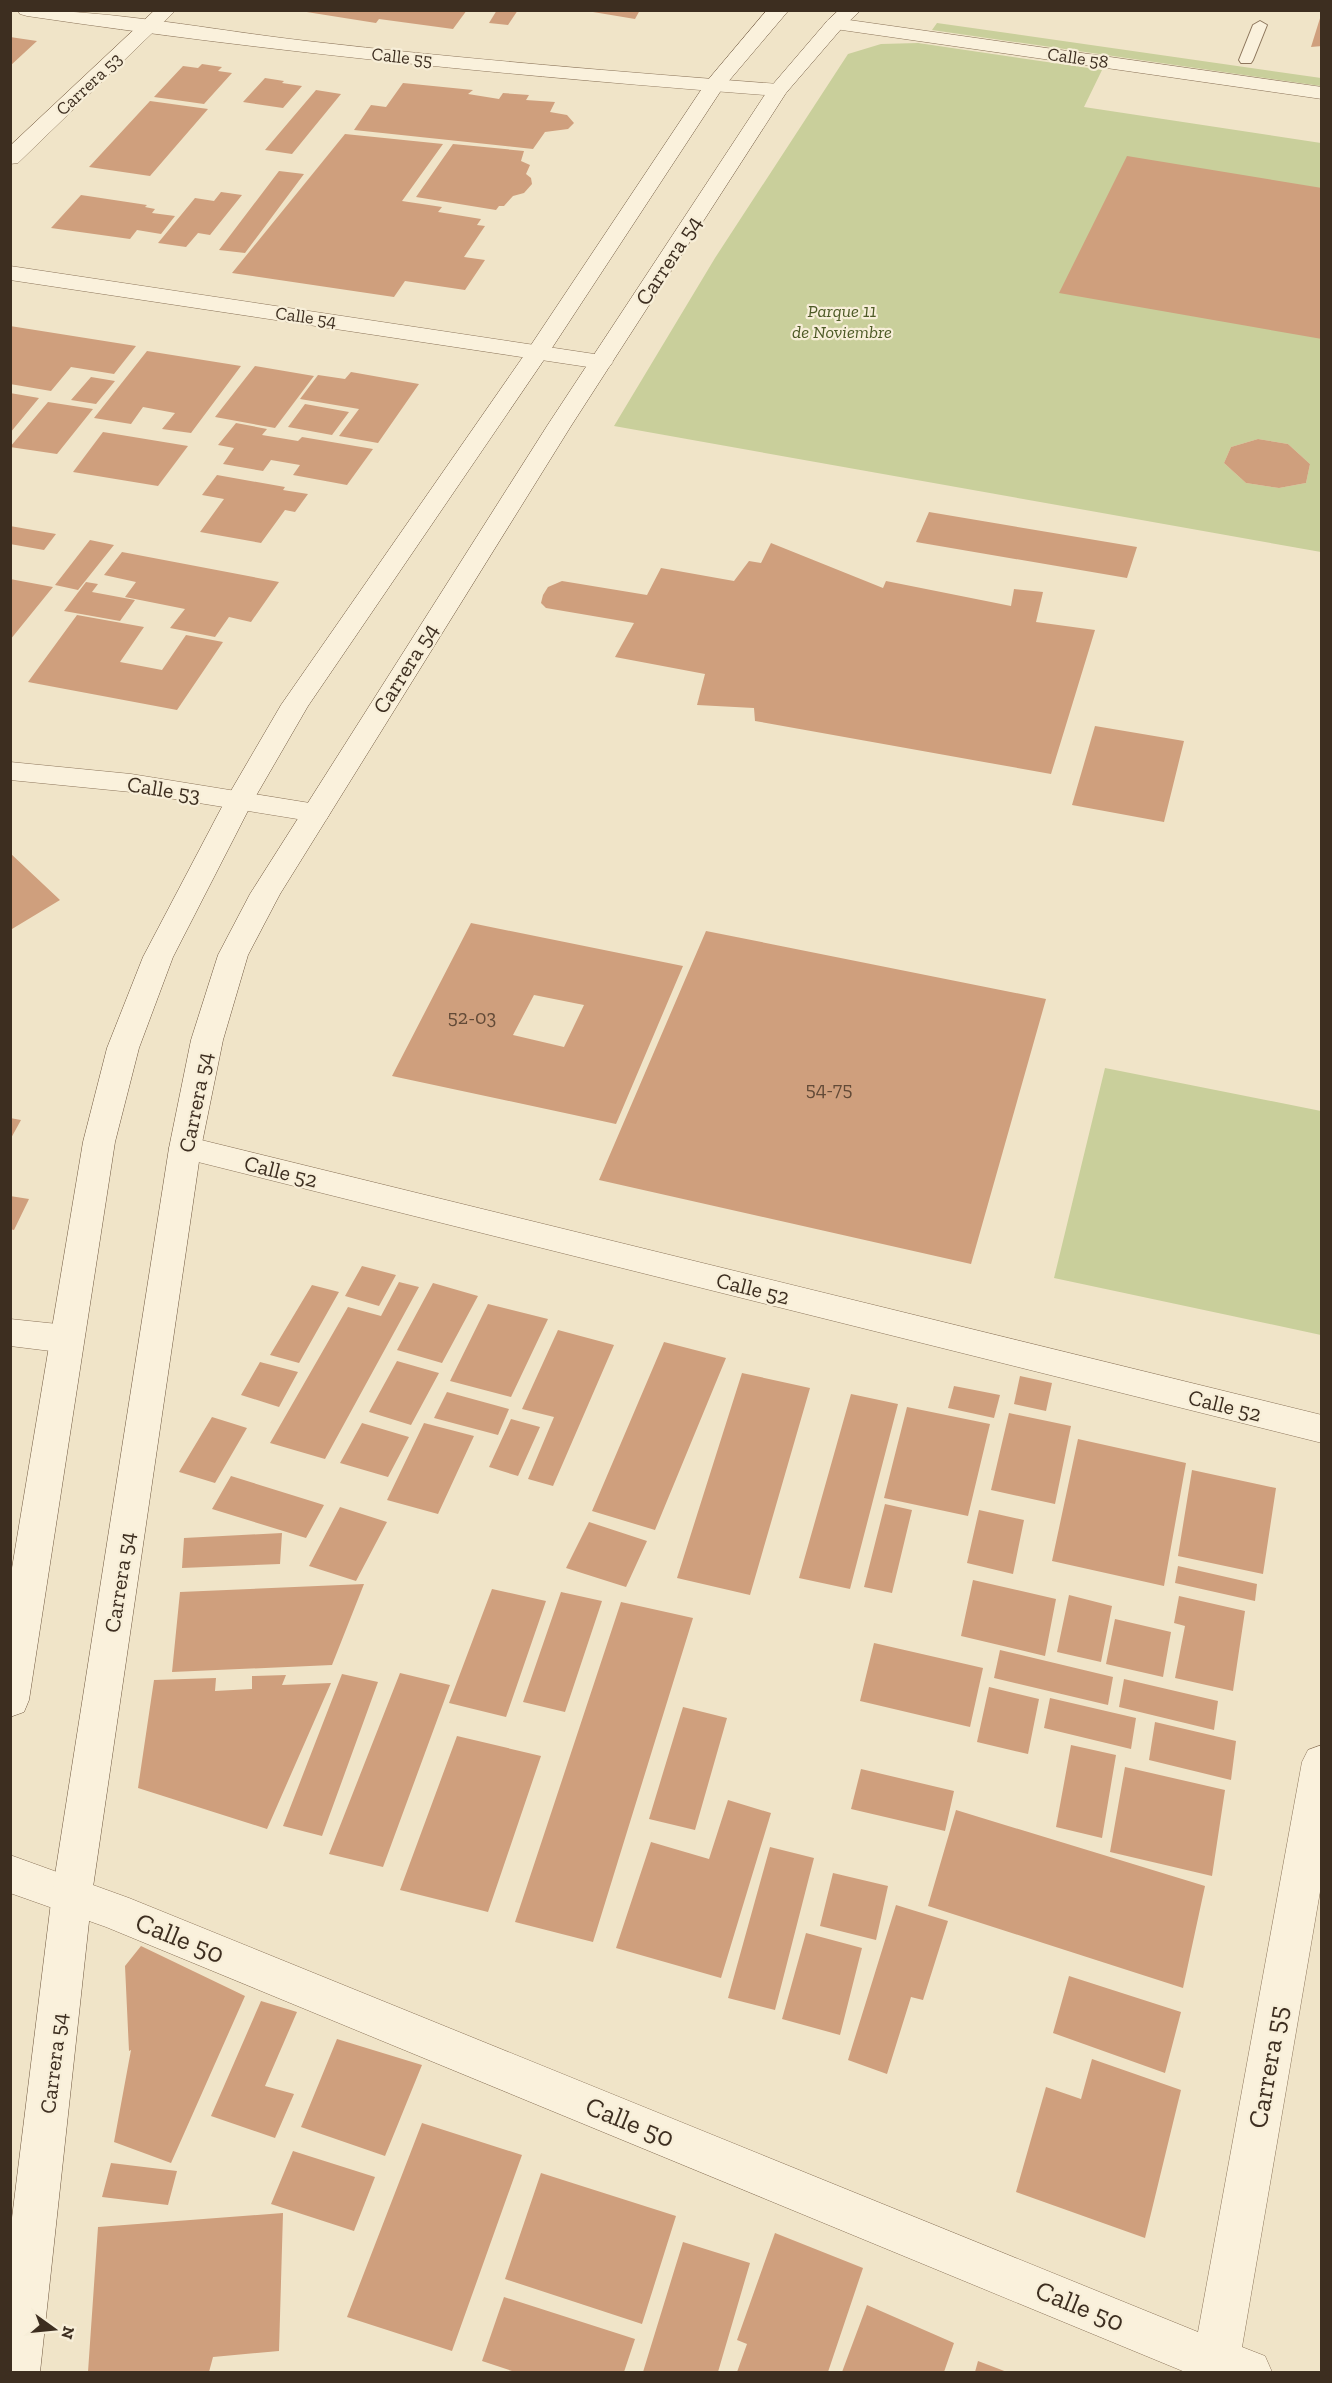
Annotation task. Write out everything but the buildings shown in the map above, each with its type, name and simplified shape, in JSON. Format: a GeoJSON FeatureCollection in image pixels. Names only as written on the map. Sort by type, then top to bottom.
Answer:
{"type":"FeatureCollection","features":[{"type":"Feature","properties":{"kind":"main road","name":"Calle 55"},"geometry":{"type":"LineString","coordinates":[[27,10],[149,28],[457,63],[778,90]]}},
{"type":"Feature","properties":{"kind":"main road","name":"Carrera 53"},"geometry":{"type":"LineString","coordinates":[[10,158],[167,10]]}},
{"type":"Feature","properties":{"kind":"main road"},"geometry":{"type":"LineString","coordinates":[[10,1700],[99,1142],[123,1048],[158,957],[239,801],[295,705],[538,351],[714,85],[772,16],[780,10]]}},
{"type":"Feature","properties":{"kind":"main road","name":"Carrera 54"},"geometry":{"type":"LineString","coordinates":[[17,2373],[72,1894],[185,1148],[207,1040],[233,955],[265,894],[410,660],[778,90],[835,24],[852,10]]}},
{"type":"Feature","properties":{"kind":"main road","name":"Calle 58"},"geometry":{"type":"LineString","coordinates":[[835,24],[1322,93]]}},
{"type":"Feature","properties":{"kind":"main road"},"geometry":{"type":"LineString","coordinates":[[1223,56],[1268,63]]}},
{"type":"Feature","properties":{"kind":"main road","name":"Calle 54"},"geometry":{"type":"LineString","coordinates":[[10,273],[601,362]]}},
{"type":"Feature","properties":{"kind":"main road","name":"Calle 53"},"geometry":{"type":"LineString","coordinates":[[10,771],[131,783],[316,813]]}},
{"type":"Feature","properties":{"kind":"main road","name":"Calle 52"},"geometry":{"type":"LineString","coordinates":[[185,1148],[1322,1429]]}},
{"type":"Feature","properties":{"kind":"main road"},"geometry":{"type":"LineString","coordinates":[[10,1332],[67,1339]]}},
{"type":"Feature","properties":{"kind":"main road","name":"Carrera 55"},"geometry":{"type":"LineString","coordinates":[[1226,2369],[1316,1826],[1322,1762]]}},
{"type":"Feature","properties":{"kind":"main road","name":"Calle 50"},"geometry":{"type":"LineString","coordinates":[[10,1874],[72,1894],[1226,2369]]}},
{"type":"Feature","properties":{"kind":"lane"},"geometry":{"type":"LineString","coordinates":[[1246,60],[1260,25]]}},
{"type":"Feature","properties":{"kind":"green space"},"geometry":{"type":"Polygon","coordinates":[[[937,23],[1321,78],[1321,86],[932,30],[937,23]]]}},
{"type":"Feature","properties":{"kind":"green space","name":"Parque 11 de Noviembre"},"geometry":{"type":"Polygon","coordinates":[[[918,43],[1102,70],[1084,107],[1321,143],[1321,552],[614,426],[715,258],[848,54],[881,44],[918,43]],[[1258,439],[1231,447],[1224,463],[1246,483],[1279,488],[1306,483],[1310,464],[1288,444],[1258,439]]]}},
{"type":"Feature","properties":{"kind":"green space"},"geometry":{"type":"Polygon","coordinates":[[[1105,1068],[1321,1111],[1321,1335],[1054,1278],[1105,1068]]]}}]}
